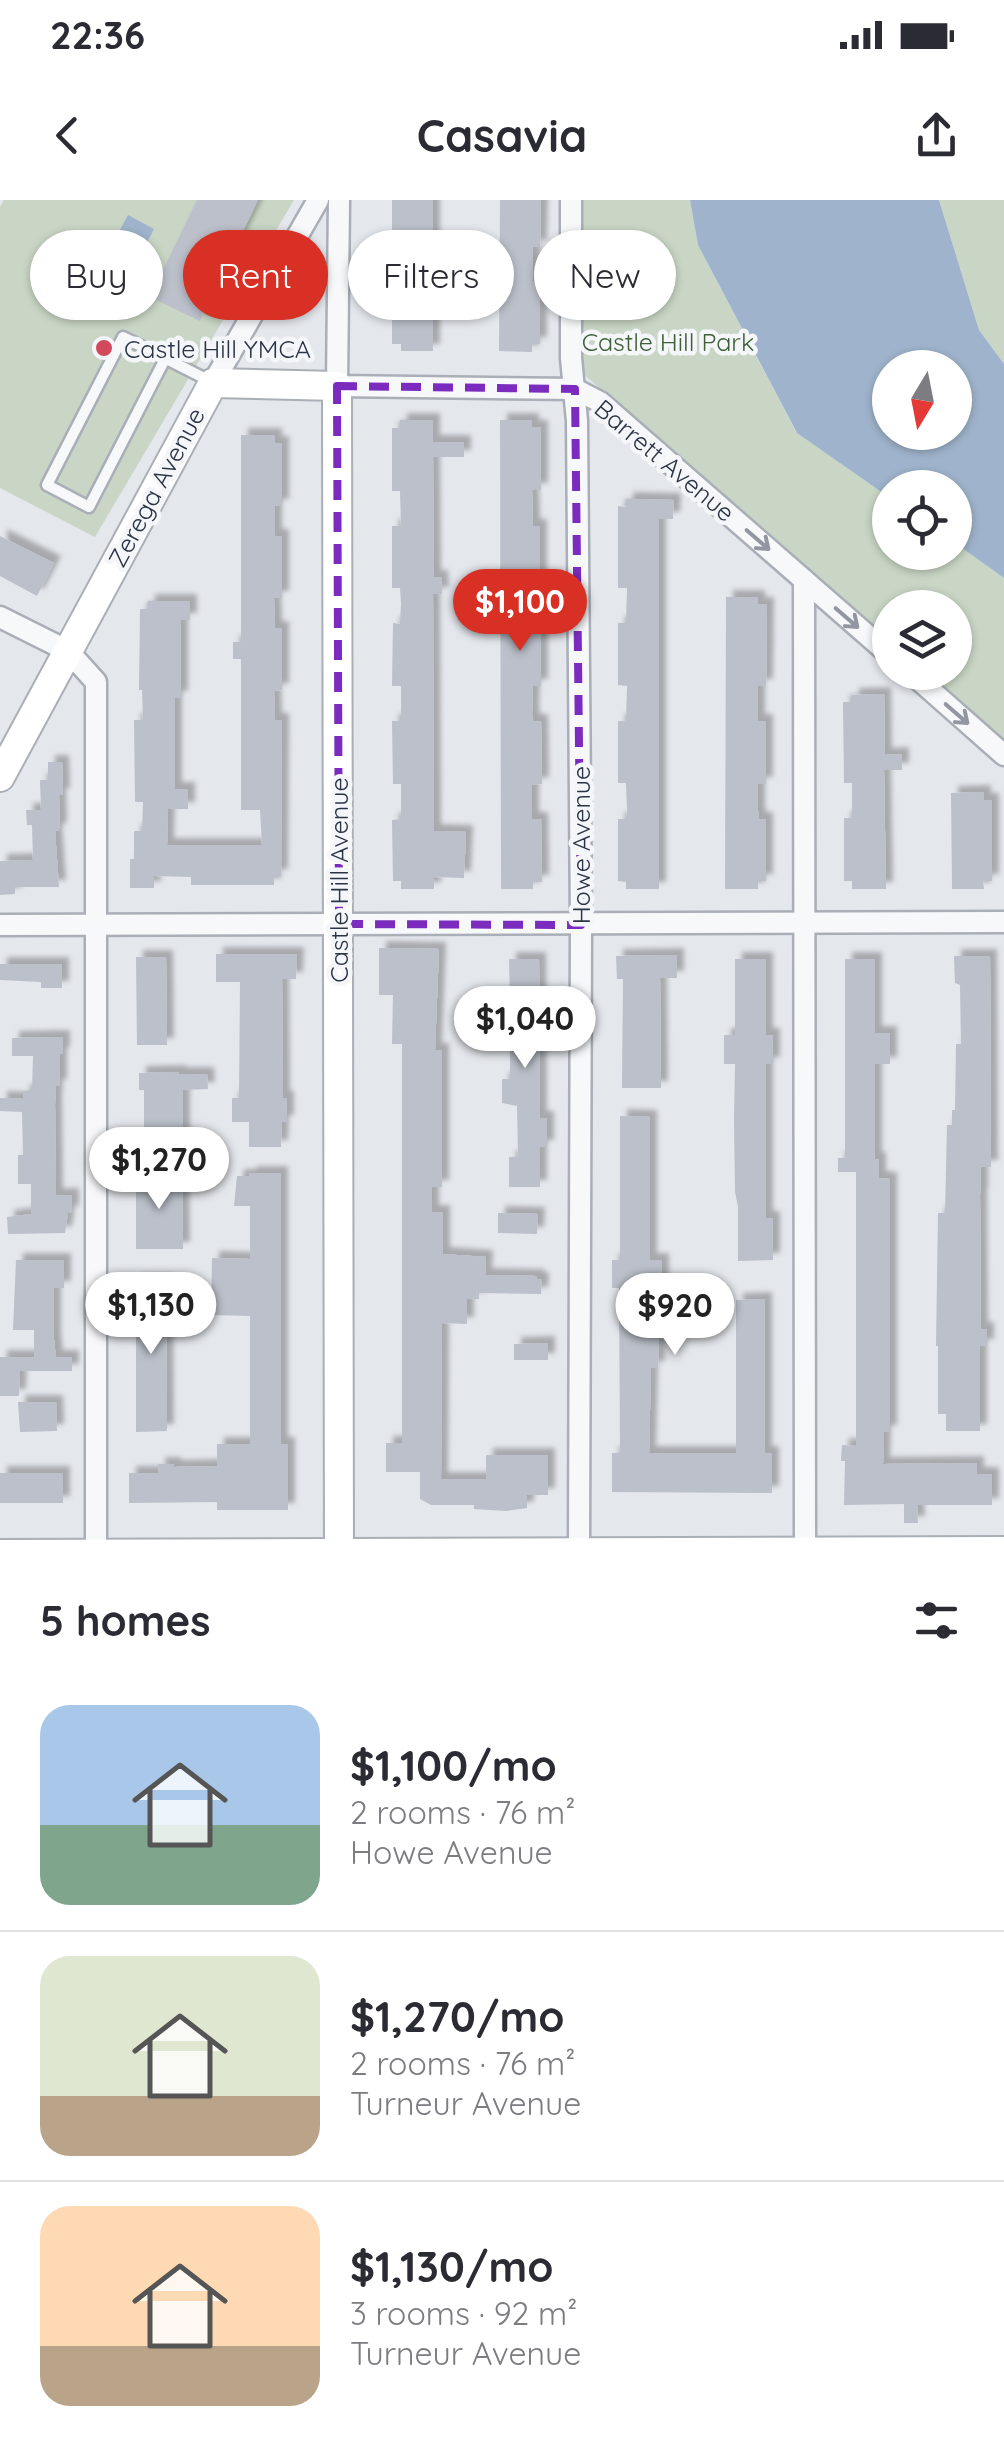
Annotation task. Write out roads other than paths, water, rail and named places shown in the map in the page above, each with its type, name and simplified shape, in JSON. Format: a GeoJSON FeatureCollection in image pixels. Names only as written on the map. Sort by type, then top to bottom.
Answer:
{"type":"FeatureCollection","features":[{"type":"Feature","properties":{"kind":"street","name":"Zerega Avenue"},"geometry":{"type":"LineString","coordinates":[[301,230],[318,200]]}},
{"type":"Feature","properties":{"kind":"street","name":"Castle Hill Avenue"},"geometry":{"type":"LineString","coordinates":[[339,200],[339,1556]]}},
{"type":"Feature","properties":{"kind":"street","name":"Howe Avenue"},"geometry":{"type":"LineString","coordinates":[[570,200],[581,925],[579,1551]]}},
{"type":"Feature","properties":{"kind":"street"},"geometry":{"type":"LineString","coordinates":[[328,240],[338,252]]}},
{"type":"Feature","properties":{"kind":"street","name":"Zerega Avenue"},"geometry":{"type":"LineString","coordinates":[[0,776],[249,320]]}},
{"type":"Feature","properties":{"kind":"street","name":"Barrett Avenue"},"geometry":{"type":"LineString","coordinates":[[213,383],[575,389],[600,402],[872,639]]}},
{"type":"Feature","properties":{"kind":"street"},"geometry":{"type":"LineString","coordinates":[[804,580],[805,1551]]}},
{"type":"Feature","properties":{"kind":"street"},"geometry":{"type":"LineString","coordinates":[[0,617],[68,652],[96,682],[96,1552]]}},
{"type":"Feature","properties":{"kind":"street"},"geometry":{"type":"LineString","coordinates":[[931,690],[1004,754]]}},
{"type":"Feature","properties":{"kind":"street"},"geometry":{"type":"LineString","coordinates":[[0,924],[1004,922]]}},
{"type":"Feature","properties":{"kind":"street"},"geometry":{"type":"LineString","coordinates":[[0,1554],[339,1556],[579,1551],[1004,1551]]}},
{"type":"Feature","properties":{"kind":"lane"},"geometry":{"type":"LineString","coordinates":[[166,358],[89,507],[47,486],[124,337],[166,358],[213,383]]}},
{"type":"Feature","properties":{"kind":"water"},"geometry":{"type":"Polygon","coordinates":[[[690,200],[939,200],[979,330],[1004,364],[1004,578],[972,555],[972,470],[872,470],[872,485],[797,433],[698,245],[690,200]]]}},
{"type":"Feature","properties":{"kind":"water"},"geometry":{"type":"Polygon","coordinates":[[[128,215],[154,229],[153,230],[120,230],[128,215]]]}},
{"type":"Feature","properties":{"kind":"place","name":"Castle Hill YMCA"},"geometry":{"type":"Point","coordinates":[104,348]}},
{"type":"Feature","properties":{"kind":"park label","name":"Castle Hill Park"},"geometry":{"type":"Point","coordinates":[668,341]}}]}
